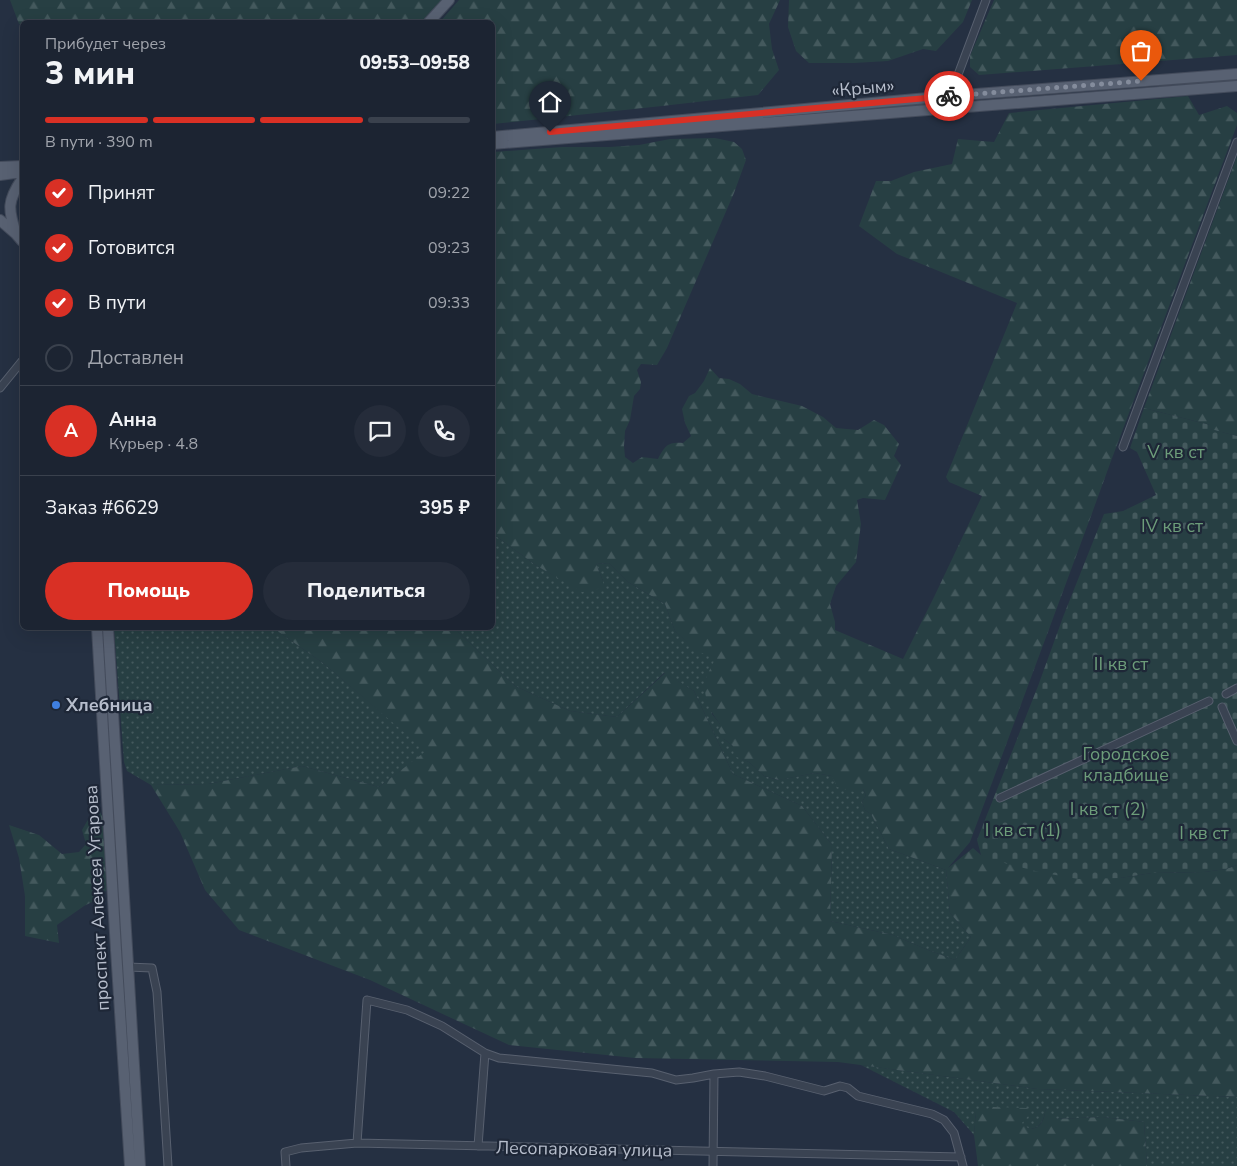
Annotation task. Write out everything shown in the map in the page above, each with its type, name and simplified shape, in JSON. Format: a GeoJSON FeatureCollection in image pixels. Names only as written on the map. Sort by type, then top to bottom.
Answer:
{"type":"FeatureCollection","features":[{"type":"Feature","properties":{"kind":"main road"},"geometry":{"type":"LineString","coordinates":[[431,20],[449,0]]}},
{"type":"Feature","properties":{"kind":"main road","name":"«Крым»"},"geometry":{"type":"LineString","coordinates":[[495,137],[950,96],[1237,74]]}},
{"type":"Feature","properties":{"kind":"main road","name":"«Крым»"},"geometry":{"type":"LineString","coordinates":[[495,144],[1237,86]]}},
{"type":"Feature","properties":{"kind":"main road"},"geometry":{"type":"LineString","coordinates":[[948,109],[950,96]]}},
{"type":"Feature","properties":{"kind":"main road"},"geometry":{"type":"LineString","coordinates":[[0,167],[20,166]]}},
{"type":"Feature","properties":{"kind":"main road"},"geometry":{"type":"LineString","coordinates":[[0,175],[20,172]]}},
{"type":"Feature","properties":{"kind":"main road"},"geometry":{"type":"LineString","coordinates":[[19,238],[10,209],[12,196],[20,183]]}},
{"type":"Feature","properties":{"kind":"main road"},"geometry":{"type":"LineString","coordinates":[[0,220],[19,238]]}},
{"type":"Feature","properties":{"kind":"main road","name":"проспект Алексея Угарова"},"geometry":{"type":"LineString","coordinates":[[97,630],[130,1166]]}},
{"type":"Feature","properties":{"kind":"main road","name":"проспект Алексея Угарова"},"geometry":{"type":"LineString","coordinates":[[108,630],[140,1166]]}},
{"type":"Feature","properties":{"kind":"street"},"geometry":{"type":"LineString","coordinates":[[950,96],[986,0]]}},
{"type":"Feature","properties":{"kind":"street"},"geometry":{"type":"LineString","coordinates":[[1123,447],[1237,142]]}},
{"type":"Feature","properties":{"kind":"street"},"geometry":{"type":"LineString","coordinates":[[0,388],[20,363]]}},
{"type":"Feature","properties":{"kind":"street"},"geometry":{"type":"LineString","coordinates":[[1226,694],[1237,688]]}},
{"type":"Feature","properties":{"kind":"street"},"geometry":{"type":"LineString","coordinates":[[1000,798],[1209,702]]}},
{"type":"Feature","properties":{"kind":"street"},"geometry":{"type":"LineString","coordinates":[[1222,707],[1237,741]]}},
{"type":"Feature","properties":{"kind":"street"},"geometry":{"type":"LineString","coordinates":[[128,967],[152,968],[157,992],[168,1166]]}},
{"type":"Feature","properties":{"kind":"street"},"geometry":{"type":"LineString","coordinates":[[357,1143],[367,1000],[407,1010],[442,1026],[485,1053],[499,1058],[652,1072],[676,1080],[739,1072],[765,1076],[824,1091],[840,1086],[848,1088],[858,1096],[932,1114],[944,1120],[954,1133],[963,1166]]}},
{"type":"Feature","properties":{"kind":"street"},"geometry":{"type":"LineString","coordinates":[[478,1146],[485,1053]]}},
{"type":"Feature","properties":{"kind":"street"},"geometry":{"type":"LineString","coordinates":[[712,1166],[714,1074]]}},
{"type":"Feature","properties":{"kind":"street","name":"Лесопарковая улица"},"geometry":{"type":"LineString","coordinates":[[286,1166],[285,1152],[301,1148],[357,1143],[961,1157]]}},
{"type":"Feature","properties":{"kind":"green space"},"geometry":{"type":"Polygon","coordinates":[[[10,0],[442,0],[423,20],[20,20],[19,24],[10,0]]]}},
{"type":"Feature","properties":{"kind":"green space"},"geometry":{"type":"Polygon","coordinates":[[[459,0],[780,0],[769,24],[772,49],[779,70],[758,95],[495,124],[495,20],[442,20],[459,0]]]}},
{"type":"Feature","properties":{"kind":"green space"},"geometry":{"type":"Polygon","coordinates":[[[789,0],[972,0],[963,22],[936,51],[923,49],[888,61],[809,63],[796,51],[788,27],[789,0]]]}},
{"type":"Feature","properties":{"kind":"green space"},"geometry":{"type":"Polygon","coordinates":[[[994,0],[1237,0],[1237,55],[979,75],[970,67],[970,56],[994,0]]]}},
{"type":"Feature","properties":{"kind":"green space"},"geometry":{"type":"Polygon","coordinates":[[[1188,96],[1199,115],[1227,106],[1237,113],[1237,125],[970,842],[948,868],[973,848],[981,855],[1120,878],[1152,873],[1204,872],[1226,869],[1237,865],[1237,1097],[1038,1089],[838,1062],[635,1058],[509,1045],[370,980],[239,930],[205,890],[180,832],[151,785],[208,784],[302,766],[379,787],[426,751],[323,663],[276,630],[456,630],[515,686],[570,711],[617,717],[665,673],[694,691],[733,774],[802,806],[832,845],[830,921],[893,935],[955,960],[971,937],[950,913],[946,870],[889,849],[871,814],[865,810],[862,802],[866,795],[863,789],[858,793],[837,787],[832,776],[815,773],[779,780],[764,776],[749,762],[734,756],[733,746],[724,739],[718,730],[720,724],[710,709],[706,698],[706,679],[716,657],[698,652],[675,631],[665,604],[628,582],[609,563],[596,564],[603,581],[603,588],[582,592],[537,566],[495,535],[495,152],[562,147],[609,147],[639,145],[670,139],[715,138],[734,142],[742,149],[746,160],[734,193],[667,348],[657,365],[641,364],[637,370],[641,382],[640,389],[634,396],[630,420],[625,431],[625,457],[633,463],[642,457],[658,459],[667,446],[673,443],[683,443],[691,436],[685,423],[682,409],[689,396],[695,393],[704,381],[710,368],[719,378],[729,379],[740,384],[752,394],[802,406],[823,417],[836,428],[858,430],[874,420],[884,425],[899,444],[894,456],[901,465],[885,500],[863,498],[857,500],[861,524],[856,562],[836,586],[830,604],[835,622],[835,630],[903,659],[982,496],[949,482],[946,477],[1017,303],[897,254],[859,226],[876,181],[891,181],[914,172],[952,164],[958,139],[994,142],[1009,113],[1188,96]]]}},
{"type":"Feature","properties":{"kind":"green space"},"geometry":{"type":"Polygon","coordinates":[[[1237,156],[1237,436],[1209,429],[1210,425],[1144,408],[1237,156]]]}},
{"type":"Feature","properties":{"kind":"green space","name":"Городское кладбище"},"geometry":{"type":"Polygon","coordinates":[[[1144,408],[1210,425],[1210,429],[1237,436],[1237,865],[1226,869],[1204,872],[1152,873],[1120,878],[1078,879],[1039,872],[993,860],[981,855],[977,840],[1104,514],[1123,511],[1156,495],[1137,452],[1130,448],[1144,408]]]}},
{"type":"Feature","properties":{"kind":"green space"},"geometry":{"type":"Polygon","coordinates":[[[495,535],[537,566],[582,591],[603,581],[596,564],[609,563],[628,582],[665,604],[675,631],[698,651],[717,657],[706,679],[712,714],[720,724],[724,739],[733,746],[742,759],[749,762],[764,776],[778,780],[815,773],[832,776],[863,789],[866,795],[862,802],[865,810],[871,814],[889,849],[946,870],[950,913],[971,937],[955,960],[893,935],[830,921],[832,845],[802,806],[733,774],[694,691],[664,673],[617,717],[570,711],[515,686],[456,630],[495,630],[495,535]]]}},
{"type":"Feature","properties":{"kind":"green space"},"geometry":{"type":"Polygon","coordinates":[[[114,630],[276,630],[323,663],[427,751],[379,787],[302,766],[208,784],[151,785],[127,771],[124,762],[114,630]]]}},
{"type":"Feature","properties":{"kind":"green space"},"geometry":{"type":"Polygon","coordinates":[[[104,636],[137,1166],[134,1166],[104,636]]]}},
{"type":"Feature","properties":{"kind":"green space"},"geometry":{"type":"Polygon","coordinates":[[[98,808],[103,818],[107,889],[102,897],[84,906],[57,925],[59,943],[25,936],[25,896],[19,858],[9,825],[39,835],[62,854],[79,852],[86,844],[82,830],[90,816],[98,808]]]}},
{"type":"Feature","properties":{"kind":"green space"},"geometry":{"type":"Polygon","coordinates":[[[861,1065],[1038,1089],[1237,1097],[1237,1166],[1147,1166],[1144,1122],[1103,1117],[1054,1119],[1046,1109],[1043,1120],[1033,1129],[1029,1129],[1022,1124],[976,1112],[974,1135],[954,1112],[861,1065]]]}},
{"type":"Feature","properties":{"kind":"green space"},"geometry":{"type":"Polygon","coordinates":[[[993,1107],[1027,1108],[1029,1115],[1022,1123],[1029,1129],[1040,1125],[1046,1108],[1055,1119],[1103,1117],[1144,1122],[1147,1166],[978,1166],[974,1135],[976,1112],[993,1107]]]}},
{"type":"Feature","properties":{"kind":"way so far"},"geometry":{"type":"LineString","coordinates":[[949,96],[1141,81]]}},
{"type":"Feature","properties":{"kind":"place","name":"Хлебница"},"geometry":{"type":"Point","coordinates":[56,705]}},
{"type":"Feature","properties":{"kind":"route"},"geometry":{"type":"LineString","coordinates":[[550,132],[949,96]]}},
{"type":"Feature","properties":{"kind":"park label","name":"V кв ст"},"geometry":{"type":"Point","coordinates":[1176,452]}},
{"type":"Feature","properties":{"kind":"park label","name":"IV кв ст"},"geometry":{"type":"Point","coordinates":[1172,526]}},
{"type":"Feature","properties":{"kind":"park label","name":"II кв ст"},"geometry":{"type":"Point","coordinates":[1121,664]}},
{"type":"Feature","properties":{"kind":"park label","name":"I кв ст (2)"},"geometry":{"type":"Point","coordinates":[1108,809]}},
{"type":"Feature","properties":{"kind":"park label","name":"I кв ст (1)"},"geometry":{"type":"Point","coordinates":[1023,830]}},
{"type":"Feature","properties":{"kind":"park label","name":"I кв ст"},"geometry":{"type":"Point","coordinates":[1204,833]}}]}
